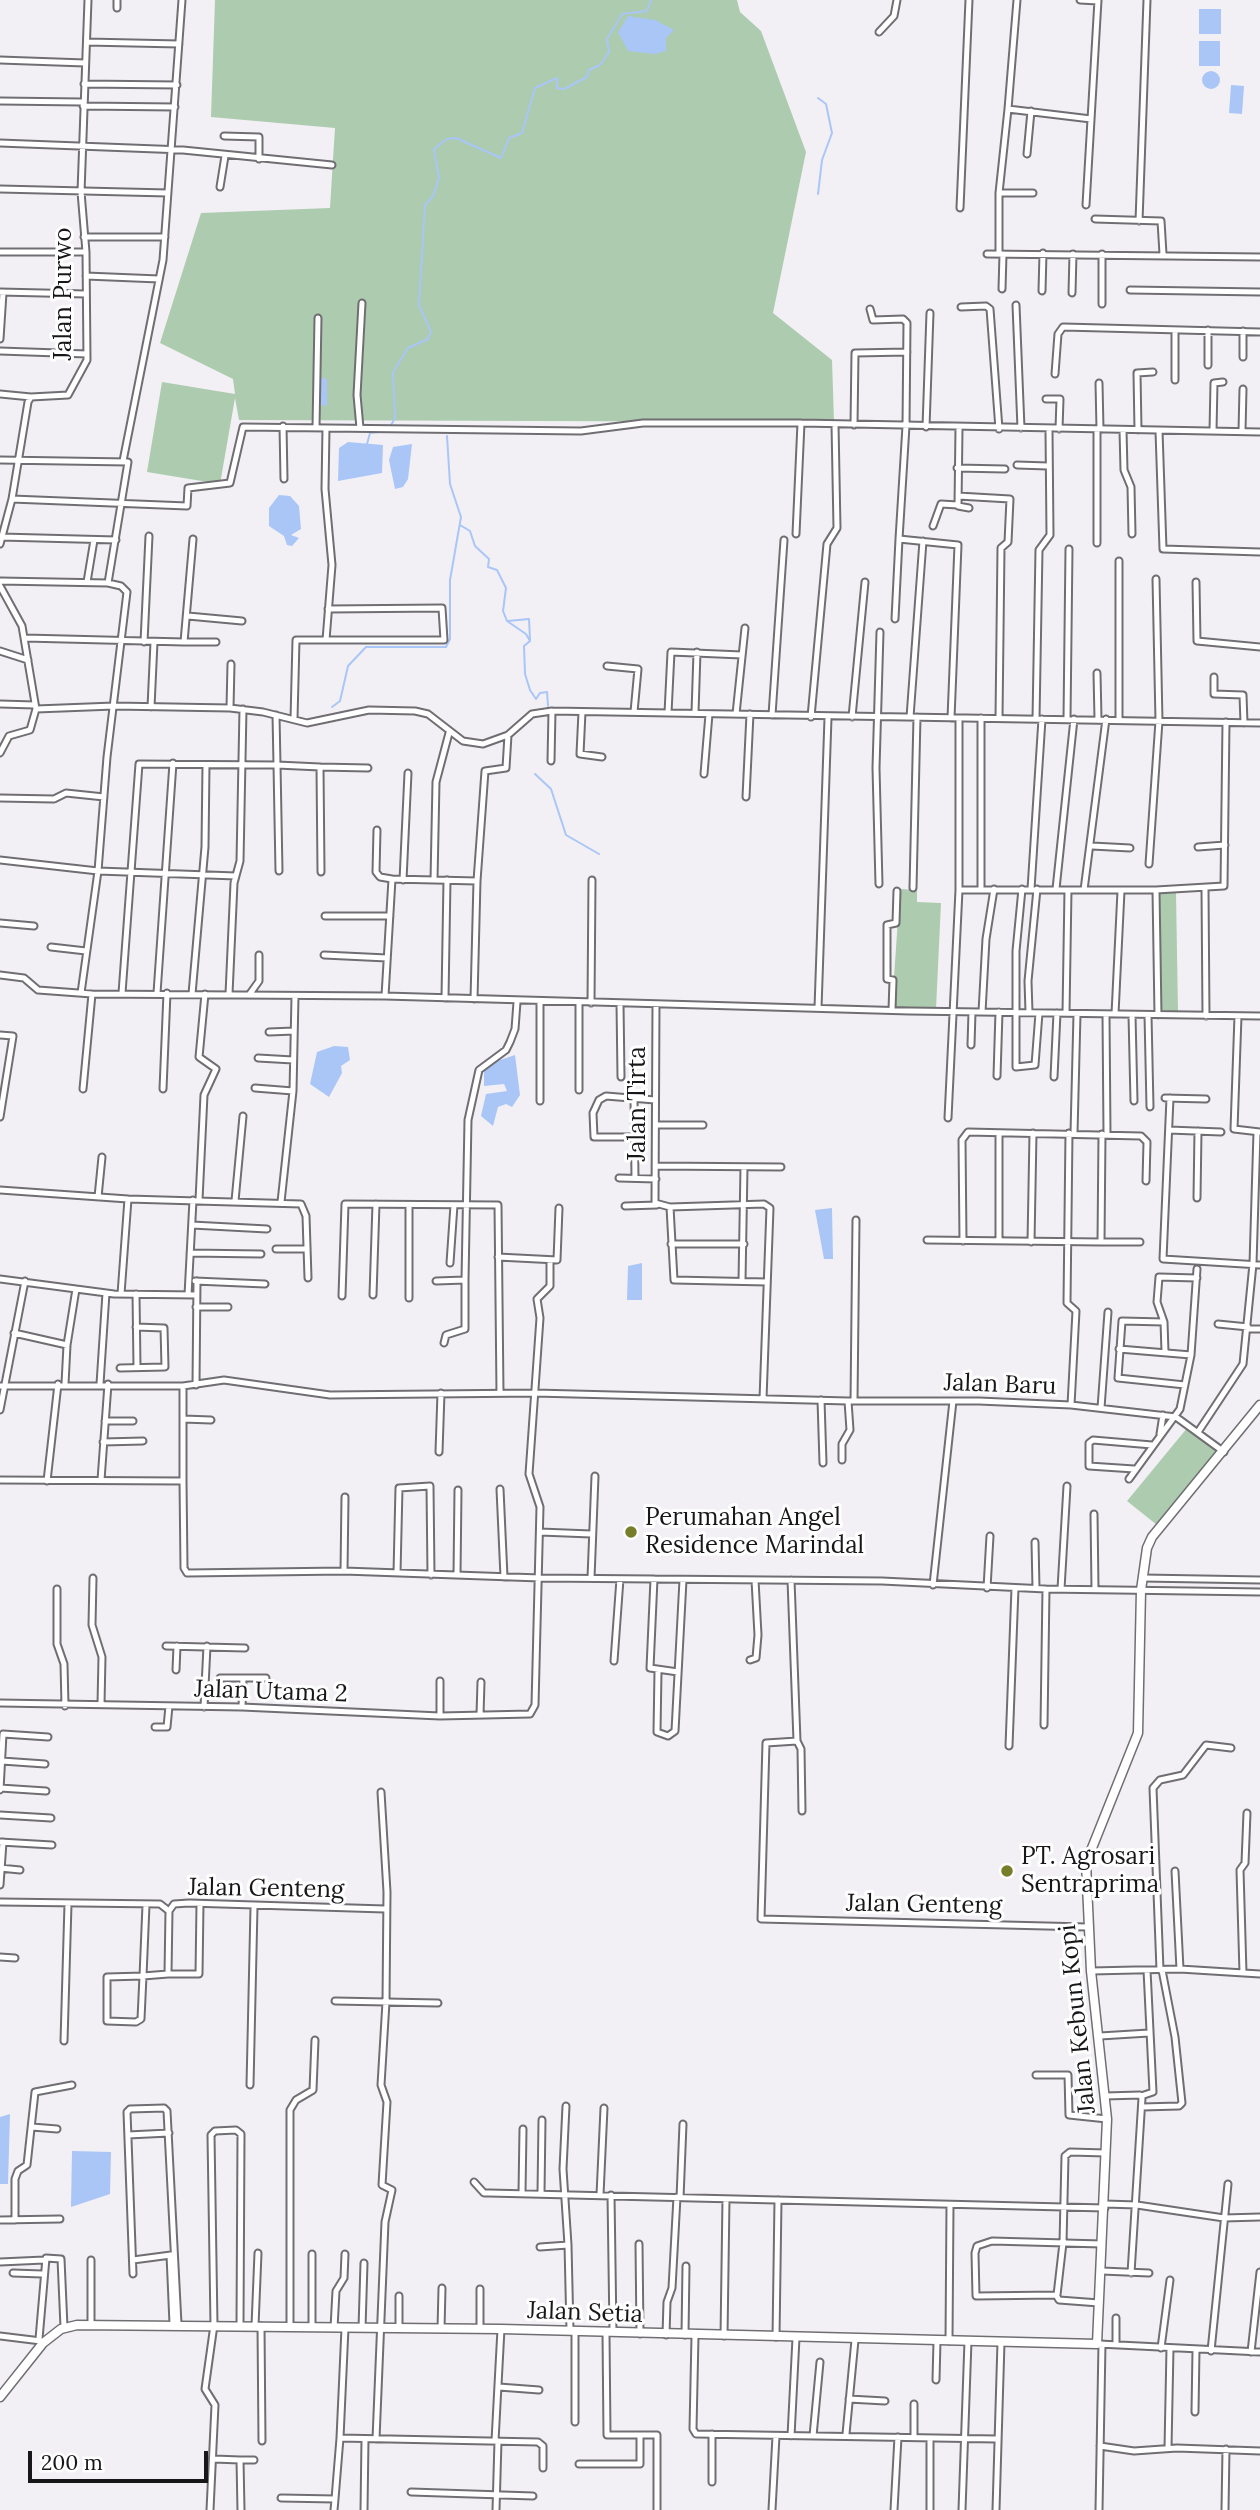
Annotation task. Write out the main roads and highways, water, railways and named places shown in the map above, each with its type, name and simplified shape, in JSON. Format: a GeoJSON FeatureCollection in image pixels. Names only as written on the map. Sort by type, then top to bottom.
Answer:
{"type":"FeatureCollection","features":[{"type":"Feature","properties":{"kind":"main road","name":"Jalan Kebun Kopi"},"geometry":{"type":"LineString","coordinates":[[1099,2344],[1107,2119],[1087,1927],[1086,1863],[1138,1733],[1141,1590],[1147,1548],[1152,1537],[1260,1405]]}},
{"type":"Feature","properties":{"kind":"main road","name":"Jalan Setia"},"geometry":{"type":"LineString","coordinates":[[0,2397],[41,2341],[68,2326],[290,2325],[1099,2344]]}},
{"type":"Feature","properties":{"kind":"water"},"geometry":{"type":"Polygon","coordinates":[[[1199,9],[1221,9],[1221,34],[1199,34],[1199,9]]]}},
{"type":"Feature","properties":{"kind":"water"},"geometry":{"type":"Polygon","coordinates":[[[628,16],[655,20],[674,30],[666,38],[666,51],[655,54],[628,51],[618,32],[628,16]]]}},
{"type":"Feature","properties":{"kind":"water"},"geometry":{"type":"Polygon","coordinates":[[[1199,41],[1220,41],[1220,66],[1199,66],[1199,41]]]}},
{"type":"Feature","properties":{"kind":"water"},"geometry":{"type":"Polygon","coordinates":[[[1207,71],[1215,71],[1220,80],[1218,87],[1207,89],[1202,84],[1202,76],[1207,71]]]}},
{"type":"Feature","properties":{"kind":"water"},"geometry":{"type":"Polygon","coordinates":[[[1231,85],[1244,86],[1242,114],[1229,113],[1231,85]]]}},
{"type":"Feature","properties":{"kind":"water"},"geometry":{"type":"Polygon","coordinates":[[[319,377],[327,379],[327,406],[318,404],[319,377]]]}},
{"type":"Feature","properties":{"kind":"water"},"geometry":{"type":"Polygon","coordinates":[[[348,442],[383,445],[382,473],[338,481],[339,448],[348,442]]]}},
{"type":"Feature","properties":{"kind":"water"},"geometry":{"type":"Polygon","coordinates":[[[412,444],[408,479],[403,487],[395,489],[389,460],[393,447],[412,444]]]}},
{"type":"Feature","properties":{"kind":"water"},"geometry":{"type":"Polygon","coordinates":[[[279,495],[290,496],[299,506],[301,529],[291,535],[299,538],[292,546],[287,545],[284,536],[269,526],[269,508],[279,495]]]}},
{"type":"Feature","properties":{"kind":"water"},"geometry":{"type":"Polygon","coordinates":[[[334,1046],[348,1047],[350,1060],[341,1066],[342,1073],[329,1097],[310,1084],[317,1052],[334,1046]]]}},
{"type":"Feature","properties":{"kind":"water"},"geometry":{"type":"Polygon","coordinates":[[[515,1055],[520,1095],[512,1107],[506,1104],[498,1107],[493,1126],[481,1116],[486,1094],[507,1091],[504,1084],[484,1086],[484,1071],[497,1061],[515,1055]]]}},
{"type":"Feature","properties":{"kind":"water"},"geometry":{"type":"Polygon","coordinates":[[[832,1208],[833,1259],[824,1259],[815,1210],[832,1208]]]}},
{"type":"Feature","properties":{"kind":"water"},"geometry":{"type":"Polygon","coordinates":[[[642,1263],[642,1300],[627,1300],[628,1266],[642,1263]]]}},
{"type":"Feature","properties":{"kind":"water"},"geometry":{"type":"Polygon","coordinates":[[[10,2114],[8,2184],[0,2184],[0,2117],[10,2114]]]}},
{"type":"Feature","properties":{"kind":"water"},"geometry":{"type":"Polygon","coordinates":[[[72,2151],[111,2152],[110,2194],[71,2207],[72,2151]]]}},
{"type":"Feature","properties":{"kind":"waterway"},"geometry":{"type":"LineString","coordinates":[[390,427],[395,418],[393,372],[408,348],[428,339],[431,332],[419,305],[425,205],[433,196],[439,178],[434,149],[447,139],[456,138],[501,158],[509,138],[522,133],[535,88],[557,78],[557,88],[564,89],[587,77],[589,70],[600,65],[609,52],[607,39],[622,14],[647,11],[651,0]]}},
{"type":"Feature","properties":{"kind":"waterway"},"geometry":{"type":"LineString","coordinates":[[818,98],[826,104],[832,133],[822,160],[818,194]]}},
{"type":"Feature","properties":{"kind":"waterway"},"geometry":{"type":"LineString","coordinates":[[367,444],[370,433],[388,431]]}},
{"type":"Feature","properties":{"kind":"waterway"},"geometry":{"type":"LineString","coordinates":[[332,707],[340,701],[348,666],[366,647],[446,647],[450,639],[450,580],[461,517],[450,484],[447,436]]}},
{"type":"Feature","properties":{"kind":"waterway"},"geometry":{"type":"LineString","coordinates":[[460,525],[470,531],[475,546],[489,559],[488,567],[497,570],[506,588],[503,611],[507,621],[526,634],[530,641],[524,646],[525,674],[530,690],[536,699],[540,693],[547,692],[548,706]]}},
{"type":"Feature","properties":{"kind":"waterway"},"geometry":{"type":"LineString","coordinates":[[508,621],[529,619],[530,640]]}},
{"type":"Feature","properties":{"kind":"waterway"},"geometry":{"type":"LineString","coordinates":[[535,774],[551,789],[566,835],[599,854]]}},
{"type":"Feature","properties":{"kind":"place","name":"Perumahan Angel Residence Marindal"},"geometry":{"type":"Point","coordinates":[631,1532]}},
{"type":"Feature","properties":{"kind":"place","name":"PT. Agrosari Sentraprima"},"geometry":{"type":"Point","coordinates":[1007,1871]}}]}
